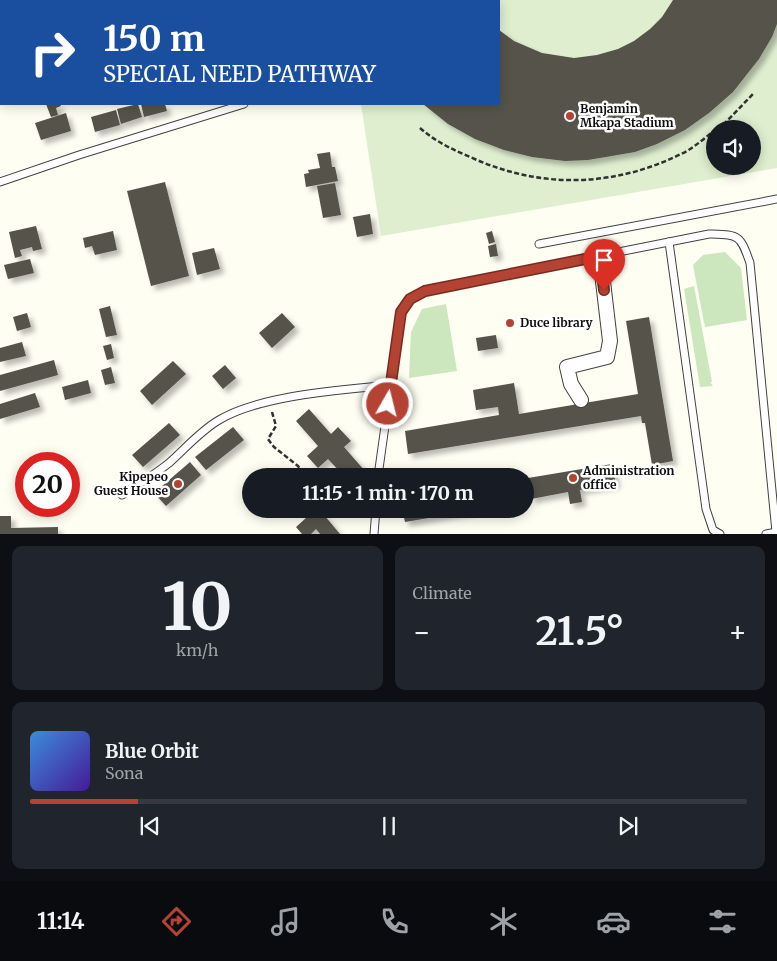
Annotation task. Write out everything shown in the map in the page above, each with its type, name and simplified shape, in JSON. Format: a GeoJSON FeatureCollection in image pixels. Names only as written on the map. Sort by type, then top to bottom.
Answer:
{"type":"FeatureCollection","features":[{"type":"Feature","properties":{"kind":"street"},"geometry":{"type":"LineString","coordinates":[[581,400],[571,384],[567,367],[607,357],[610,341],[600,256]]}},
{"type":"Feature","properties":{"kind":"lane"},"geometry":{"type":"LineString","coordinates":[[0,182],[79,155],[241,105]]}},
{"type":"Feature","properties":{"kind":"lane"},"geometry":{"type":"LineString","coordinates":[[539,244],[777,199]]}},
{"type":"Feature","properties":{"kind":"lane"},"geometry":{"type":"LineString","coordinates":[[379,468],[401,312],[410,299],[425,291],[709,234],[732,235],[743,243],[750,262],[776,532],[766,534]]}},
{"type":"Feature","properties":{"kind":"lane"},"geometry":{"type":"LineString","coordinates":[[669,242],[706,509],[713,530],[720,534]]}},
{"type":"Feature","properties":{"kind":"lane"},"geometry":{"type":"LineString","coordinates":[[122,495],[152,476],[218,421],[233,412],[262,404],[314,394],[390,385]]}},
{"type":"Feature","properties":{"kind":"lane"},"geometry":{"type":"LineString","coordinates":[[374,534],[375,518]]}},
{"type":"Feature","properties":{"kind":"path"},"geometry":{"type":"LineString","coordinates":[[726,120],[754,93]]}},
{"type":"Feature","properties":{"kind":"path"},"geometry":{"type":"LineString","coordinates":[[420,128],[435,140],[461,153],[516,174],[547,180],[576,181],[630,173],[654,165],[688,150],[706,137]]}},
{"type":"Feature","properties":{"kind":"path"},"geometry":{"type":"LineString","coordinates":[[262,404],[273,413],[276,426],[268,439],[274,447],[299,468]]}},
{"type":"Feature","properties":{"kind":"green space","name":"Benjamin Mkapa Stadium"},"geometry":{"type":"Polygon","coordinates":[[[500,0],[777,0],[777,168],[761,171],[761,120],[706,120],[706,175],[736,175],[381,236],[361,105],[500,105],[500,0]]]}},
{"type":"Feature","properties":{"kind":"green space"},"geometry":{"type":"Polygon","coordinates":[[[725,252],[741,268],[747,320],[705,327],[693,265],[703,255],[725,252]]]}},
{"type":"Feature","properties":{"kind":"green space"},"geometry":{"type":"Polygon","coordinates":[[[694,286],[712,382],[710,382],[713,386],[700,387],[684,289],[694,286]]]}},
{"type":"Feature","properties":{"kind":"green space"},"geometry":{"type":"Polygon","coordinates":[[[446,304],[457,371],[409,378],[411,332],[422,309],[446,304]]]}},
{"type":"Feature","properties":{"kind":"building"},"geometry":{"type":"Polygon","coordinates":[[[673,0],[777,0],[777,24],[772,37],[759,59],[733,92],[709,113],[685,130],[657,144],[635,152],[588,160],[565,161],[532,157],[504,150],[475,139],[448,124],[424,105],[500,105],[500,31],[514,41],[542,53],[574,58],[597,55],[618,49],[634,41],[662,17],[673,0]]]}},
{"type":"Feature","properties":{"kind":"building"},"geometry":{"type":"Polygon","coordinates":[[[46,105],[60,105],[56,108],[58,115],[51,117],[46,105]]]}},
{"type":"Feature","properties":{"kind":"building"},"geometry":{"type":"Polygon","coordinates":[[[138,105],[142,117],[121,124],[117,109],[138,105]]]}},
{"type":"Feature","properties":{"kind":"building"},"geometry":{"type":"Polygon","coordinates":[[[141,105],[165,105],[167,111],[144,117],[141,105]]]}},
{"type":"Feature","properties":{"kind":"building"},"geometry":{"type":"Polygon","coordinates":[[[116,110],[120,125],[95,132],[91,117],[116,110]]]}},
{"type":"Feature","properties":{"kind":"building"},"geometry":{"type":"Polygon","coordinates":[[[66,113],[71,131],[41,140],[35,123],[66,113]]]}},
{"type":"Feature","properties":{"kind":"building"},"geometry":{"type":"Polygon","coordinates":[[[330,152],[332,167],[335,167],[338,181],[306,187],[304,174],[309,173],[308,170],[320,168],[317,154],[330,152]]]}},
{"type":"Feature","properties":{"kind":"building"},"geometry":{"type":"Polygon","coordinates":[[[165,182],[189,276],[151,286],[127,191],[165,182]]]}},
{"type":"Feature","properties":{"kind":"building"},"geometry":{"type":"Polygon","coordinates":[[[335,183],[341,215],[323,218],[317,186],[335,183]]]}},
{"type":"Feature","properties":{"kind":"building"},"geometry":{"type":"Polygon","coordinates":[[[370,214],[373,234],[357,237],[353,217],[370,214]]]}},
{"type":"Feature","properties":{"kind":"building"},"geometry":{"type":"Polygon","coordinates":[[[36,226],[42,249],[33,251],[32,247],[20,250],[22,256],[15,258],[9,232],[36,226]]]}},
{"type":"Feature","properties":{"kind":"building"},"geometry":{"type":"Polygon","coordinates":[[[113,231],[117,250],[95,255],[92,246],[85,248],[83,238],[113,231]]]}},
{"type":"Feature","properties":{"kind":"building"},"geometry":{"type":"Polygon","coordinates":[[[492,231],[495,242],[489,244],[486,233],[492,231]]]}},
{"type":"Feature","properties":{"kind":"building"},"geometry":{"type":"Polygon","coordinates":[[[496,244],[498,256],[490,257],[488,246],[496,244]]]}},
{"type":"Feature","properties":{"kind":"building"},"geometry":{"type":"Polygon","coordinates":[[[214,248],[220,269],[197,275],[192,253],[214,248]]]}},
{"type":"Feature","properties":{"kind":"building"},"geometry":{"type":"Polygon","coordinates":[[[30,259],[34,273],[8,279],[4,265],[30,259]]]}},
{"type":"Feature","properties":{"kind":"building"},"geometry":{"type":"Polygon","coordinates":[[[110,306],[117,335],[106,337],[99,309],[110,306]]]}},
{"type":"Feature","properties":{"kind":"building"},"geometry":{"type":"Polygon","coordinates":[[[27,313],[31,327],[17,331],[13,317],[27,313]]]}},
{"type":"Feature","properties":{"kind":"building"},"geometry":{"type":"Polygon","coordinates":[[[282,313],[295,327],[272,348],[259,333],[282,313]]]}},
{"type":"Feature","properties":{"kind":"building"},"geometry":{"type":"Polygon","coordinates":[[[649,317],[673,461],[652,465],[645,423],[642,423],[641,416],[408,454],[405,431],[499,415],[498,407],[476,410],[473,390],[514,383],[519,414],[638,394],[626,321],[649,317]]]}},
{"type":"Feature","properties":{"kind":"building"},"geometry":{"type":"Polygon","coordinates":[[[496,335],[498,348],[478,351],[476,338],[496,335]]]}},
{"type":"Feature","properties":{"kind":"building"},"geometry":{"type":"Polygon","coordinates":[[[22,342],[26,356],[0,362],[0,348],[22,342]]]}},
{"type":"Feature","properties":{"kind":"building"},"geometry":{"type":"Polygon","coordinates":[[[111,344],[114,358],[107,360],[103,346],[111,344]]]}},
{"type":"Feature","properties":{"kind":"building"},"geometry":{"type":"Polygon","coordinates":[[[54,360],[58,375],[0,391],[0,375],[54,360]]]}},
{"type":"Feature","properties":{"kind":"building"},"geometry":{"type":"Polygon","coordinates":[[[173,361],[186,374],[152,405],[140,391],[173,361]]]}},
{"type":"Feature","properties":{"kind":"building"},"geometry":{"type":"Polygon","coordinates":[[[225,365],[236,378],[223,389],[212,376],[225,365]]]}},
{"type":"Feature","properties":{"kind":"building"},"geometry":{"type":"Polygon","coordinates":[[[111,367],[115,383],[105,385],[101,370],[111,367]]]}},
{"type":"Feature","properties":{"kind":"building"},"geometry":{"type":"Polygon","coordinates":[[[88,380],[91,393],[65,400],[62,387],[88,380]]]}},
{"type":"Feature","properties":{"kind":"building"},"geometry":{"type":"Polygon","coordinates":[[[35,393],[40,407],[0,419],[0,404],[35,393]]]}},
{"type":"Feature","properties":{"kind":"building"},"geometry":{"type":"Polygon","coordinates":[[[309,409],[331,434],[338,427],[351,441],[344,447],[362,468],[336,468],[328,459],[318,468],[307,456],[318,446],[296,421],[309,409]]]}},
{"type":"Feature","properties":{"kind":"building"},"geometry":{"type":"Polygon","coordinates":[[[169,423],[180,435],[143,467],[132,455],[169,423]]]}},
{"type":"Feature","properties":{"kind":"building"},"geometry":{"type":"Polygon","coordinates":[[[233,427],[244,440],[206,470],[195,457],[233,427]]]}},
{"type":"Feature","properties":{"kind":"building","name":"Kipepeo Guest House"},"geometry":{"type":"Polygon","coordinates":[[[190,462],[201,475],[166,506],[154,493],[190,462]]]}},
{"type":"Feature","properties":{"kind":"building"},"geometry":{"type":"Polygon","coordinates":[[[612,464],[616,484],[580,490],[582,502],[570,504],[568,492],[534,498],[534,477],[612,464]]]}},
{"type":"Feature","properties":{"kind":"building"},"geometry":{"type":"Polygon","coordinates":[[[0,516],[11,516],[11,528],[58,527],[58,534],[0,534],[0,516]]]}},
{"type":"Feature","properties":{"kind":"building"},"geometry":{"type":"Polygon","coordinates":[[[306,518],[327,518],[340,534],[320,534],[316,529],[311,534],[302,534],[296,527],[306,518]]]}},
{"type":"Feature","properties":{"kind":"building"},"geometry":{"type":"Polygon","coordinates":[[[404,518],[429,518],[405,522],[404,518]]]}},
{"type":"Feature","properties":{"kind":"place","name":"Benjamin Mkapa Stadium"},"geometry":{"type":"Point","coordinates":[570,116]}},
{"type":"Feature","properties":{"kind":"place","name":"Duce library"},"geometry":{"type":"Point","coordinates":[510,323]}},
{"type":"Feature","properties":{"kind":"place","name":"Administration office"},"geometry":{"type":"Point","coordinates":[573,478]}},
{"type":"Feature","properties":{"kind":"place","name":"Kipepeo Guest House"},"geometry":{"type":"Point","coordinates":[178,484]}},
{"type":"Feature","properties":{"kind":"route"},"geometry":{"type":"LineString","coordinates":[[388,404],[401,312],[410,299],[425,291],[600,256],[604,290]]}}]}
